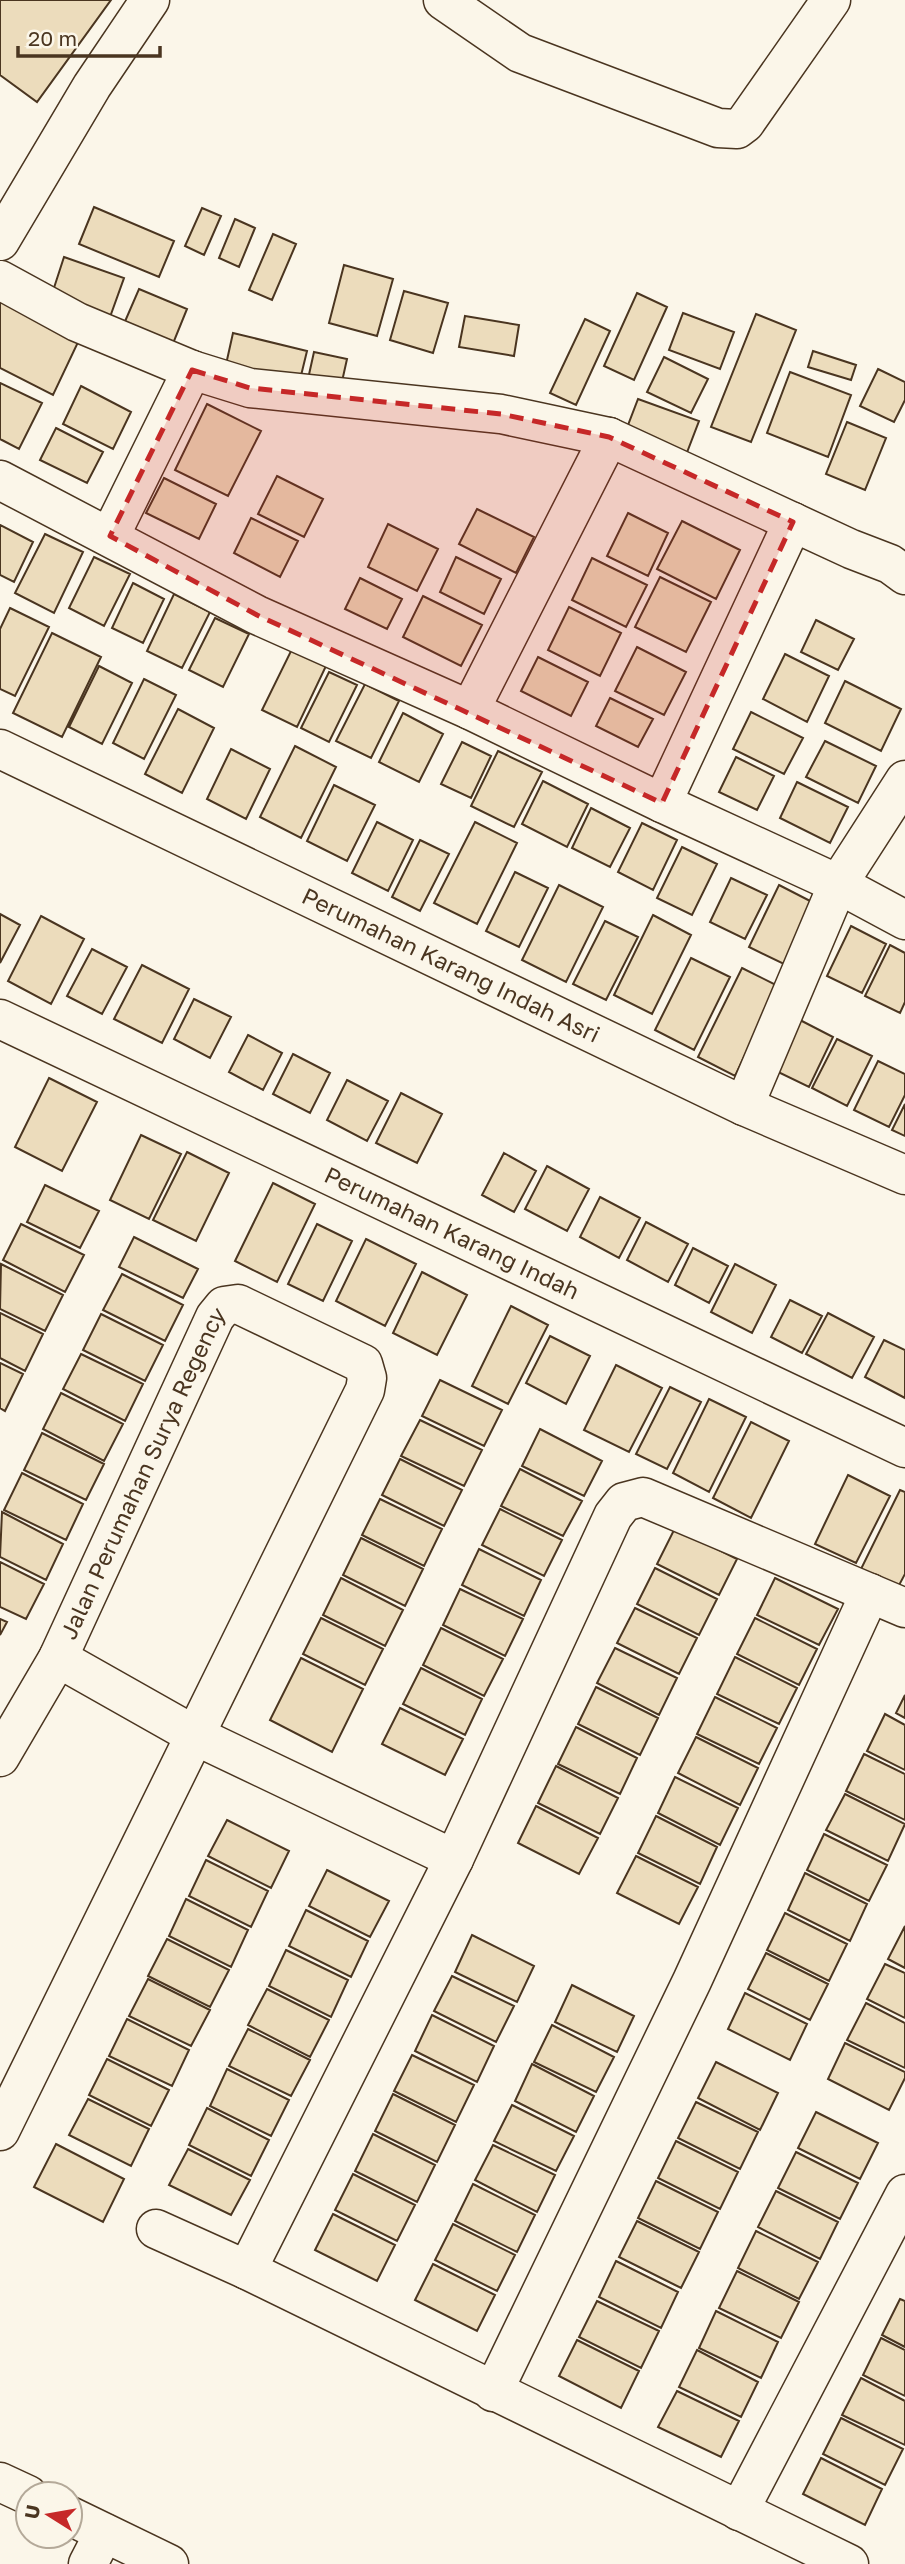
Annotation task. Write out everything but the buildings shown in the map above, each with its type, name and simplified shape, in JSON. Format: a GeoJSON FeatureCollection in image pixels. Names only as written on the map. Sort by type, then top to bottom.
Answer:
{"type":"FeatureCollection","features":[{"type":"Feature","properties":{"kind":"street"},"geometry":{"type":"LineString","coordinates":[[0,241],[92,86],[150,0]]}},
{"type":"Feature","properties":{"kind":"street"},"geometry":{"type":"LineString","coordinates":[[443,0],[520,53],[718,128],[737,129],[745,123],[831,0]]}},
{"type":"Feature","properties":{"kind":"street"},"geometry":{"type":"LineString","coordinates":[[0,281],[77,322],[192,370],[250,388],[501,414],[609,437],[850,550],[890,564],[905,575]]}},
{"type":"Feature","properties":{"kind":"street"},"geometry":{"type":"LineString","coordinates":[[110,537],[192,370]]}},
{"type":"Feature","properties":{"kind":"street"},"geometry":{"type":"LineString","coordinates":[[470,710],[609,437]]}},
{"type":"Feature","properties":{"kind":"street"},"geometry":{"type":"LineString","coordinates":[[0,480],[257,615],[470,710],[838,884],[905,920]]}},
{"type":"Feature","properties":{"kind":"street"},"geometry":{"type":"LineString","coordinates":[[662,803],[793,522]]}},
{"type":"Feature","properties":{"kind":"street","name":"Perumahan Karang Indah Asri"},"geometry":{"type":"LineString","coordinates":[[0,749],[744,1106],[905,1175]]}},
{"type":"Feature","properties":{"kind":"street"},"geometry":{"type":"LineString","coordinates":[[744,1106],[838,884],[905,780]]}},
{"type":"Feature","properties":{"kind":"street","name":"Perumahan Karang Indah"},"geometry":{"type":"LineString","coordinates":[[0,1019],[905,1448]]}},
{"type":"Feature","properties":{"kind":"street","name":"Jalan Perumahan Surya Regency"},"geometry":{"type":"LineString","coordinates":[[0,1757],[58,1658],[215,1317],[224,1306],[238,1304],[363,1364],[367,1378],[365,1391],[0,2131]]}},
{"type":"Feature","properties":{"kind":"street"},"geometry":{"type":"LineString","coordinates":[[247,2270],[454,1859],[613,1516],[624,1502],[643,1497],[905,1608]]}},
{"type":"Feature","properties":{"kind":"street"},"geometry":{"type":"LineString","coordinates":[[493,2392],[692,1981],[870,1593]]}},
{"type":"Feature","properties":{"kind":"street","name":"Jalan Perumahan Surya Regency"},"geometry":{"type":"LineString","coordinates":[[58,1658],[196,1735],[454,1859]]}},
{"type":"Feature","properties":{"kind":"street"},"geometry":{"type":"LineString","coordinates":[[739,2511],[905,2194]]}},
{"type":"Feature","properties":{"kind":"street"},"geometry":{"type":"LineString","coordinates":[[156,2229],[247,2270],[849,2564]]}},
{"type":"Feature","properties":{"kind":"street"},"geometry":{"type":"LineString","coordinates":[[84,2533],[96,2548],[169,2564]]}},
{"type":"Feature","properties":{"kind":"highlighted area"},"geometry":{"type":"Polygon","coordinates":[[[192,370],[250,388],[501,414],[609,437],[793,522],[662,803],[257,615],[110,536],[192,370]]]}}]}
